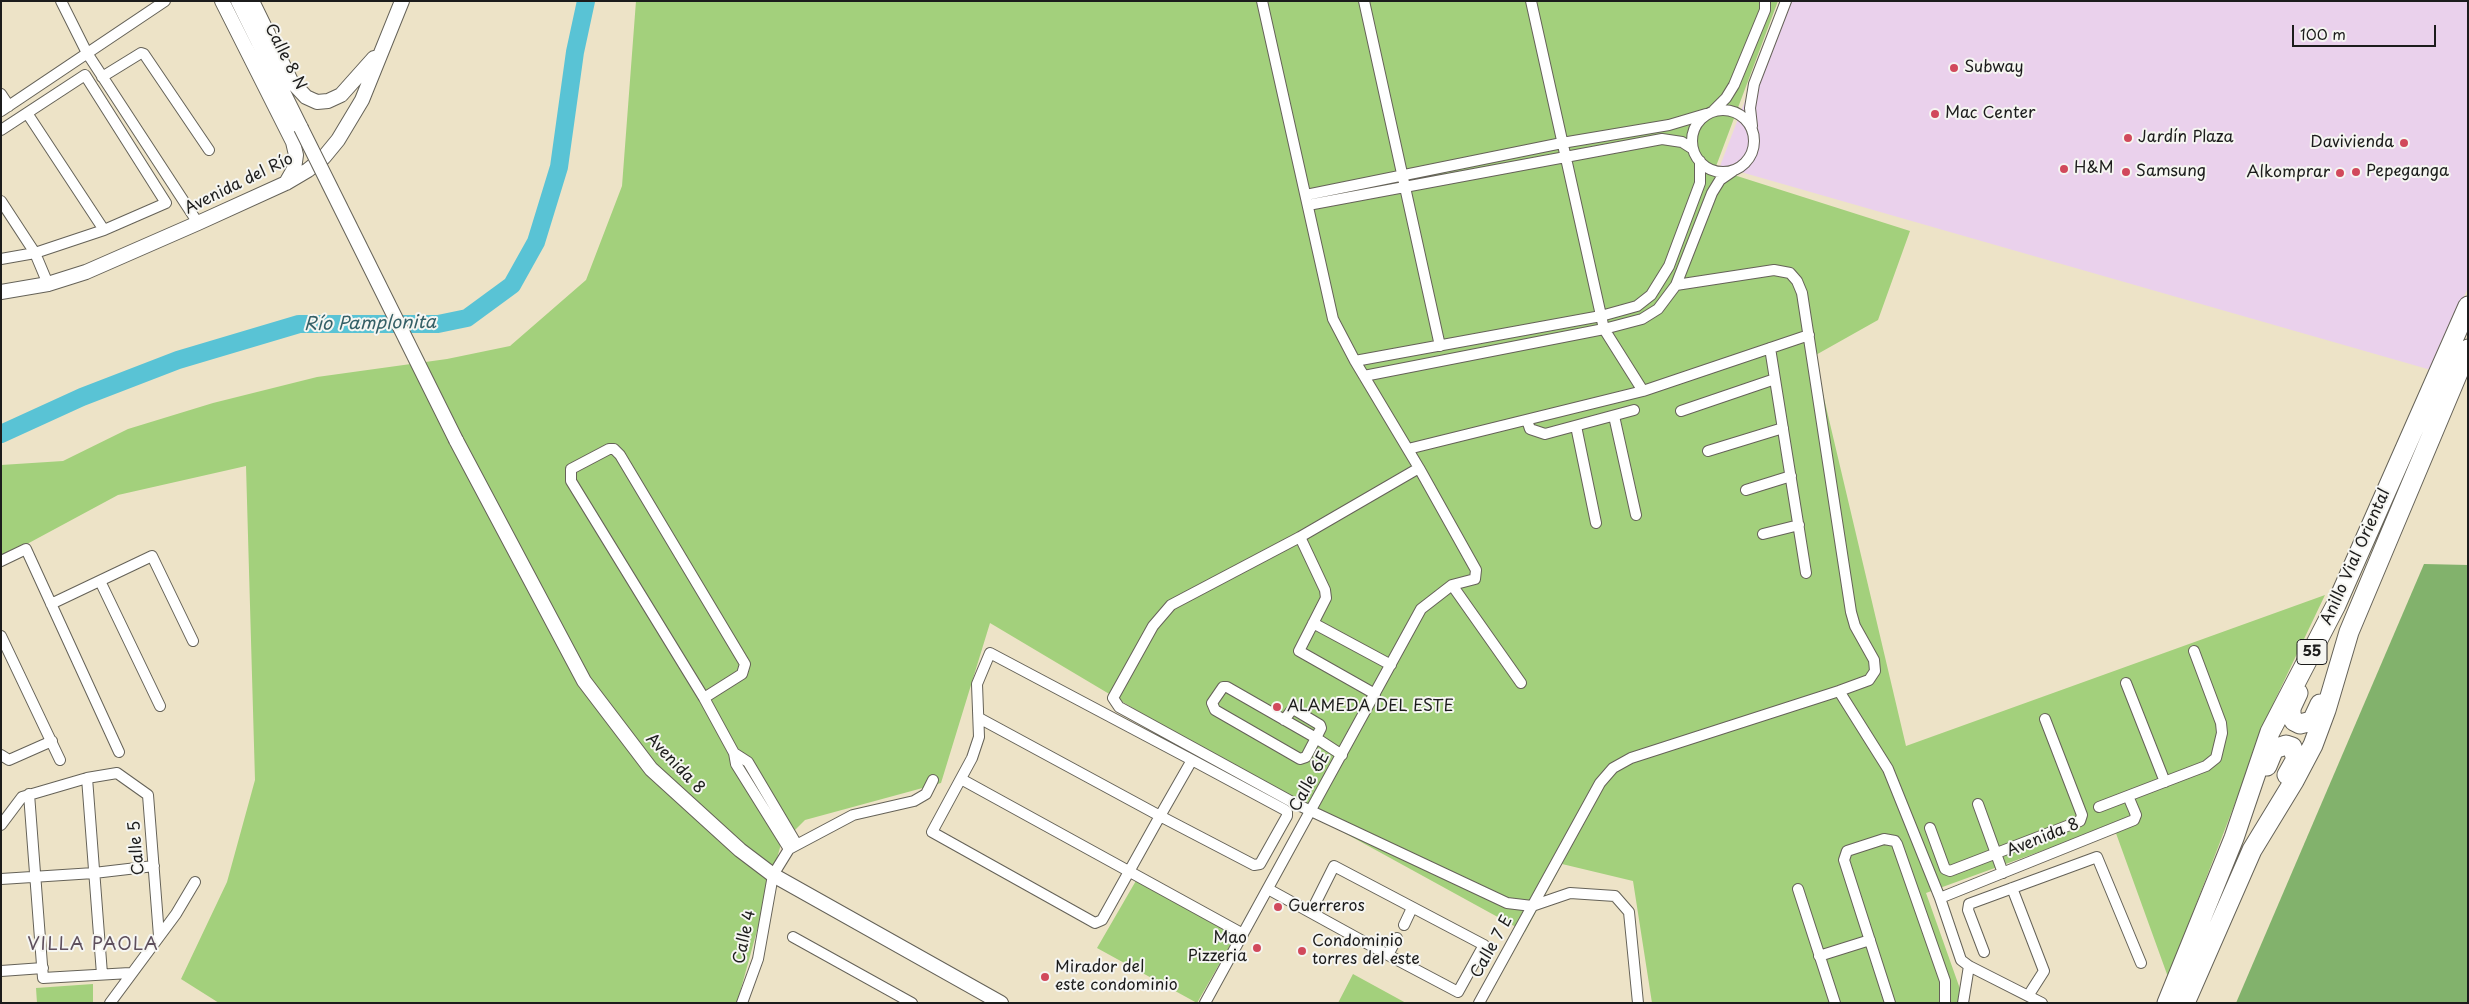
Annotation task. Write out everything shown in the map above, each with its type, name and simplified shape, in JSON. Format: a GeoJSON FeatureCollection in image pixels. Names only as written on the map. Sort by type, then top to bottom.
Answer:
{"type":"FeatureCollection","features":[{"type":"Feature","properties":{"kind":"highway","name":"Anillo Vial Oriental"},"geometry":{"type":"LineString","coordinates":[[2167,1003],[2234,838],[2273,727],[2336,605],[2468,306]]}},
{"type":"Feature","properties":{"kind":"highway","name":"Anillo Vial Oriental"},"geometry":{"type":"LineString","coordinates":[[2185,1003],[2252,850],[2287,793],[2313,745],[2329,701],[2347,637],[2468,349]]}},
{"type":"Feature","properties":{"kind":"highway"},"geometry":{"type":"LineString","coordinates":[[2297,678],[2301,688],[2291,708],[2291,715],[2294,721],[2306,724],[2314,718],[2319,704],[2329,701]]}},
{"type":"Feature","properties":{"kind":"highway"},"geometry":{"type":"LineString","coordinates":[[2258,768],[2269,765],[2274,749],[2280,745],[2292,747],[2296,759],[2284,780],[2287,793]]}},
{"type":"Feature","properties":{"kind":"street"},"geometry":{"type":"LineString","coordinates":[[62,1],[87,54],[198,223]]}},
{"type":"Feature","properties":{"kind":"street"},"geometry":{"type":"LineString","coordinates":[[1,94],[5,108],[165,1]]}},
{"type":"Feature","properties":{"kind":"street"},"geometry":{"type":"LineString","coordinates":[[222,1],[294,142],[296,155],[294,168],[286,183]]}},
{"type":"Feature","properties":{"kind":"street","name":"Calle 8 N"},"geometry":{"type":"LineString","coordinates":[[238,1],[456,440]]}},
{"type":"Feature","properties":{"kind":"street"},"geometry":{"type":"LineString","coordinates":[[252,1],[290,81],[298,91],[317,102],[328,101],[341,95],[383,48]]}},
{"type":"Feature","properties":{"kind":"street","name":"Avenida del Río"},"geometry":{"type":"LineString","coordinates":[[1,292],[48,284],[86,272],[286,183],[308,170],[324,157],[338,140],[362,100],[402,1]]}},
{"type":"Feature","properties":{"kind":"street"},"geometry":{"type":"LineString","coordinates":[[1262,1],[1333,319],[1364,376],[1419,468],[1300,537],[1171,605],[1153,626],[1113,698],[1119,707],[1311,812],[1507,903],[1532,906],[1577,892],[1615,896],[1624,904],[1628,912],[1638,1003]]}},
{"type":"Feature","properties":{"kind":"street"},"geometry":{"type":"LineString","coordinates":[[1364,1],[1440,346]]}},
{"type":"Feature","properties":{"kind":"street"},"geometry":{"type":"LineString","coordinates":[[1531,1],[1604,329],[1643,391]]}},
{"type":"Feature","properties":{"kind":"street"},"geometry":{"type":"LineString","coordinates":[[1693,149],[1694,130],[1726,98],[1734,85],[1765,10],[1765,1]]}},
{"type":"Feature","properties":{"kind":"street"},"geometry":{"type":"LineString","coordinates":[[1364,376],[1604,329],[1642,320],[1658,309],[1676,286],[1712,193],[1720,180],[1745,163],[1753,151],[1754,136],[1750,108],[1754,84],[1786,1]]}},
{"type":"Feature","properties":{"kind":"street"},"geometry":{"type":"LineString","coordinates":[[102,78],[141,53],[144,54],[209,150]]}},
{"type":"Feature","properties":{"kind":"street"},"geometry":{"type":"LineString","coordinates":[[1,130],[85,75],[166,203],[104,230],[34,253],[1,259]]}},
{"type":"Feature","properties":{"kind":"street"},"geometry":{"type":"LineString","coordinates":[[1307,200],[1402,175],[1562,143],[1669,125],[1710,112],[1732,110],[1740,114],[1752,127]]}},
{"type":"Feature","properties":{"kind":"street"},"geometry":{"type":"LineString","coordinates":[[27,114],[104,230]]}},
{"type":"Feature","properties":{"kind":"street"},"geometry":{"type":"LineString","coordinates":[[1307,200],[1404,187],[1662,139],[1682,142],[1693,149],[1700,161],[1715,171],[1732,171]]}},
{"type":"Feature","properties":{"kind":"street"},"geometry":{"type":"LineString","coordinates":[[1355,360],[1601,316],[1637,306],[1651,295],[1659,285],[1669,266],[1700,183],[1700,161]]}},
{"type":"Feature","properties":{"kind":"street"},"geometry":{"type":"LineString","coordinates":[[1,201],[34,253],[48,284]]}},
{"type":"Feature","properties":{"kind":"street"},"geometry":{"type":"LineString","coordinates":[[1686,264],[1693,275],[1705,281]]}},
{"type":"Feature","properties":{"kind":"street","name":"Calle 7 E"},"geometry":{"type":"LineString","coordinates":[[1479,1003],[1600,783],[1613,768],[1632,758],[1839,691],[1869,680],[1873,676],[1875,665],[1850,612],[1809,335],[1802,294],[1797,281],[1790,273],[1774,270],[1676,286]]}},
{"type":"Feature","properties":{"kind":"street"},"geometry":{"type":"LineString","coordinates":[[1408,449],[1643,391],[1809,335]]}},
{"type":"Feature","properties":{"kind":"street"},"geometry":{"type":"LineString","coordinates":[[1770,348],[1806,573]]}},
{"type":"Feature","properties":{"kind":"street"},"geometry":{"type":"LineString","coordinates":[[1681,411],[1775,379]]}},
{"type":"Feature","properties":{"kind":"street"},"geometry":{"type":"LineString","coordinates":[[1526,420],[1530,429],[1539,434],[1634,410]]}},
{"type":"Feature","properties":{"kind":"street"},"geometry":{"type":"LineString","coordinates":[[1614,416],[1636,515]]}},
{"type":"Feature","properties":{"kind":"street"},"geometry":{"type":"LineString","coordinates":[[1576,426],[1596,523]]}},
{"type":"Feature","properties":{"kind":"street"},"geometry":{"type":"LineString","coordinates":[[1708,451],[1783,428]]}},
{"type":"Feature","properties":{"kind":"street","name":"Avenida 8"},"geometry":{"type":"LineString","coordinates":[[456,440],[584,681],[651,769],[740,850],[773,875],[992,1001]]}},
{"type":"Feature","properties":{"kind":"street"},"geometry":{"type":"LineString","coordinates":[[704,698],[742,674],[745,664],[620,455],[614,449],[609,449],[571,469],[571,481],[704,698],[734,753],[748,762],[792,846],[853,815],[914,801],[926,794],[933,780]]}},
{"type":"Feature","properties":{"kind":"street","name":"Calle 6E"},"geometry":{"type":"LineString","coordinates":[[1205,1003],[1421,608],[1452,585],[1475,579],[1476,570],[1419,468]]}},
{"type":"Feature","properties":{"kind":"street"},"geometry":{"type":"LineString","coordinates":[[1746,490],[1791,476]]}},
{"type":"Feature","properties":{"kind":"street"},"geometry":{"type":"LineString","coordinates":[[1763,534],[1799,525]]}},
{"type":"Feature","properties":{"kind":"street"},"geometry":{"type":"LineString","coordinates":[[1300,537],[1325,590],[1326,598],[1298,651],[1375,694]]}},
{"type":"Feature","properties":{"kind":"street"},"geometry":{"type":"LineString","coordinates":[[1,561],[26,549],[119,752]]}},
{"type":"Feature","properties":{"kind":"street"},"geometry":{"type":"LineString","coordinates":[[51,604],[152,556],[193,641]]}},
{"type":"Feature","properties":{"kind":"street"},"geometry":{"type":"LineString","coordinates":[[100,581],[160,706]]}},
{"type":"Feature","properties":{"kind":"street"},"geometry":{"type":"LineString","coordinates":[[1452,585],[1521,683]]}},
{"type":"Feature","properties":{"kind":"street"},"geometry":{"type":"LineString","coordinates":[[1313,623],[1391,664]]}},
{"type":"Feature","properties":{"kind":"street"},"geometry":{"type":"LineString","coordinates":[[1,636],[60,760]]}},
{"type":"Feature","properties":{"kind":"street"},"geometry":{"type":"LineString","coordinates":[[2099,807],[2213,763],[2222,733],[2221,722],[2194,652]]}},
{"type":"Feature","properties":{"kind":"street"},"geometry":{"type":"LineString","coordinates":[[979,718],[1160,816],[1254,865],[1260,864],[1287,816],[1285,810],[1192,760],[990,653],[976,684],[979,737],[972,758],[932,832],[1095,923],[1102,920],[1129,871],[1160,816],[1192,760]]}},
{"type":"Feature","properties":{"kind":"street"},"geometry":{"type":"LineString","coordinates":[[2126,683],[2165,782]]}},
{"type":"Feature","properties":{"kind":"street"},"geometry":{"type":"LineString","coordinates":[[1225,686],[1284,720],[1291,711],[1295,710],[1320,725],[1322,728],[1316,738],[1306,757],[1300,758],[1215,710],[1212,703],[1225,686]]}},
{"type":"Feature","properties":{"kind":"street"},"geometry":{"type":"LineString","coordinates":[[1839,691],[1888,769],[1940,898],[1961,960],[1969,966],[2042,1003]]}},
{"type":"Feature","properties":{"kind":"street"},"geometry":{"type":"LineString","coordinates":[[1930,828],[1948,871],[2082,818],[2045,720]]}},
{"type":"Feature","properties":{"kind":"street"},"geometry":{"type":"LineString","coordinates":[[1316,738],[1342,755]]}},
{"type":"Feature","properties":{"kind":"street"},"geometry":{"type":"LineString","coordinates":[[1,755],[10,760],[52,742]]}},
{"type":"Feature","properties":{"kind":"street","name":"Calle 5"},"geometry":{"type":"LineString","coordinates":[[87,778],[117,773],[148,795],[159,936]]}},
{"type":"Feature","properties":{"kind":"street"},"geometry":{"type":"LineString","coordinates":[[1,825],[22,797],[87,778],[102,974]]}},
{"type":"Feature","properties":{"kind":"street"},"geometry":{"type":"LineString","coordinates":[[961,779],[1243,934]]}},
{"type":"Feature","properties":{"kind":"street"},"geometry":{"type":"LineString","coordinates":[[29,794],[37,876],[43,978],[130,973]]}},
{"type":"Feature","properties":{"kind":"street","name":"Avenida 8"},"geometry":{"type":"LineString","coordinates":[[1940,898],[2134,820],[2136,815],[2128,796]]}},
{"type":"Feature","properties":{"kind":"street"},"geometry":{"type":"LineString","coordinates":[[1978,804],[2003,873]]}},
{"type":"Feature","properties":{"kind":"street"},"geometry":{"type":"LineString","coordinates":[[1890,1003],[1844,860],[1844,855],[1847,851],[1884,839],[1891,839],[1897,844],[1945,981],[1945,1003]]}},
{"type":"Feature","properties":{"kind":"street","name":"Calle 4"},"geometry":{"type":"LineString","coordinates":[[742,1003],[758,959],[773,875],[792,846]]}},
{"type":"Feature","properties":{"kind":"street"},"geometry":{"type":"LineString","coordinates":[[1984,952],[1968,907],[1969,904],[2097,857],[2141,963]]}},
{"type":"Feature","properties":{"kind":"street"},"geometry":{"type":"LineString","coordinates":[[1,879],[94,873],[154,866]]}},
{"type":"Feature","properties":{"kind":"street"},"geometry":{"type":"LineString","coordinates":[[1268,889],[1458,992],[1484,945],[1334,866],[1311,912]]}},
{"type":"Feature","properties":{"kind":"street"},"geometry":{"type":"LineString","coordinates":[[110,1003],[130,973],[176,914],[195,882]]}},
{"type":"Feature","properties":{"kind":"street"},"geometry":{"type":"LineString","coordinates":[[2012,888],[2044,971],[2028,996]]}},
{"type":"Feature","properties":{"kind":"street"},"geometry":{"type":"LineString","coordinates":[[1798,889],[1834,1003]]}},
{"type":"Feature","properties":{"kind":"street"},"geometry":{"type":"LineString","coordinates":[[1404,925],[1412,908]]}},
{"type":"Feature","properties":{"kind":"street"},"geometry":{"type":"LineString","coordinates":[[793,937],[912,1003]]}},
{"type":"Feature","properties":{"kind":"street"},"geometry":{"type":"LineString","coordinates":[[1388,955],[1397,938]]}},
{"type":"Feature","properties":{"kind":"street"},"geometry":{"type":"LineString","coordinates":[[1820,956],[1870,940]]}},
{"type":"Feature","properties":{"kind":"street"},"geometry":{"type":"LineString","coordinates":[[1963,1003],[1969,966]]}},
{"type":"Feature","properties":{"kind":"street"},"geometry":{"type":"LineString","coordinates":[[1,971],[43,968]]}},
{"type":"Feature","properties":{"kind":"shaded area","name":"Jardín Plaza"},"geometry":{"type":"Polygon","coordinates":[[[1783,1],[2468,1],[2468,288],[2431,370],[1720,166],[1783,1]]]}},
{"type":"Feature","properties":{"kind":"green space"},"geometry":{"type":"Polygon","coordinates":[[[636,1],[1778,1],[1715,169],[1910,231],[1878,320],[1814,356],[1906,746],[2325,595],[2274,702],[2168,977],[2113,825],[1926,893],[1965,1003],[1652,1003],[1633,881],[1562,864],[1525,932],[1321,820],[990,623],[941,783],[805,820],[781,844],[737,1003],[219,1003],[181,979],[227,882],[255,780],[246,466],[118,495],[1,558],[1,465],[63,461],[128,429],[213,403],[317,377],[447,359],[510,346],[586,280],[622,186],[636,1]]]}},
{"type":"Feature","properties":{"kind":"green space"},"geometry":{"type":"Polygon","coordinates":[[[2424,564],[2468,565],[2468,1003],[2236,1003],[2424,564]]]}},
{"type":"Feature","properties":{"kind":"green space"},"geometry":{"type":"Polygon","coordinates":[[[1137,879],[1236,935],[1197,1003],[1097,948],[1137,879]]]}},
{"type":"Feature","properties":{"kind":"green space"},"geometry":{"type":"Polygon","coordinates":[[[1353,974],[1406,1003],[1338,1003],[1353,974]]]}},
{"type":"Feature","properties":{"kind":"green space"},"geometry":{"type":"Polygon","coordinates":[[[93,984],[93,1003],[37,1003],[36,988],[93,984]]]}},
{"type":"Feature","properties":{"kind":"waterway","name":"Río Pamplonita"},"geometry":{"type":"LineString","coordinates":[[1,434],[82,397],[178,360],[299,324],[438,324],[467,318],[512,285],[536,242],[559,167],[575,52],[586,1]]}},
{"type":"Feature","properties":{"kind":"place","name":"Subway"},"geometry":{"type":"Point","coordinates":[1954,68]}},
{"type":"Feature","properties":{"kind":"place","name":"Mac Center"},"geometry":{"type":"Point","coordinates":[1935,114]}},
{"type":"Feature","properties":{"kind":"place","name":"Jardín Plaza"},"geometry":{"type":"Point","coordinates":[2128,138]}},
{"type":"Feature","properties":{"kind":"place","name":"Davivienda"},"geometry":{"type":"Point","coordinates":[2404,143]}},
{"type":"Feature","properties":{"kind":"place","name":"H&M"},"geometry":{"type":"Point","coordinates":[2064,169]}},
{"type":"Feature","properties":{"kind":"place","name":"Samsung"},"geometry":{"type":"Point","coordinates":[2126,172]}},
{"type":"Feature","properties":{"kind":"place","name":"Pepeganga"},"geometry":{"type":"Point","coordinates":[2356,172]}},
{"type":"Feature","properties":{"kind":"place","name":"Alkomprar"},"geometry":{"type":"Point","coordinates":[2340,173]}},
{"type":"Feature","properties":{"kind":"place","name":"ALAMEDA DEL ESTE"},"geometry":{"type":"Point","coordinates":[1277,707]}},
{"type":"Feature","properties":{"kind":"place","name":"Guerreros"},"geometry":{"type":"Point","coordinates":[1278,907]}},
{"type":"Feature","properties":{"kind":"place","name":"Mao Pizzeria"},"geometry":{"type":"Point","coordinates":[1257,948]}},
{"type":"Feature","properties":{"kind":"place","name":"Condominio torres del este"},"geometry":{"type":"Point","coordinates":[1302,951]}},
{"type":"Feature","properties":{"kind":"place","name":"Mirador del este condominio"},"geometry":{"type":"Point","coordinates":[1045,977]}},
{"type":"Feature","properties":{"kind":"district","name":"VILLA PAOLA"},"geometry":{"type":"Point","coordinates":[93,945]}}]}
